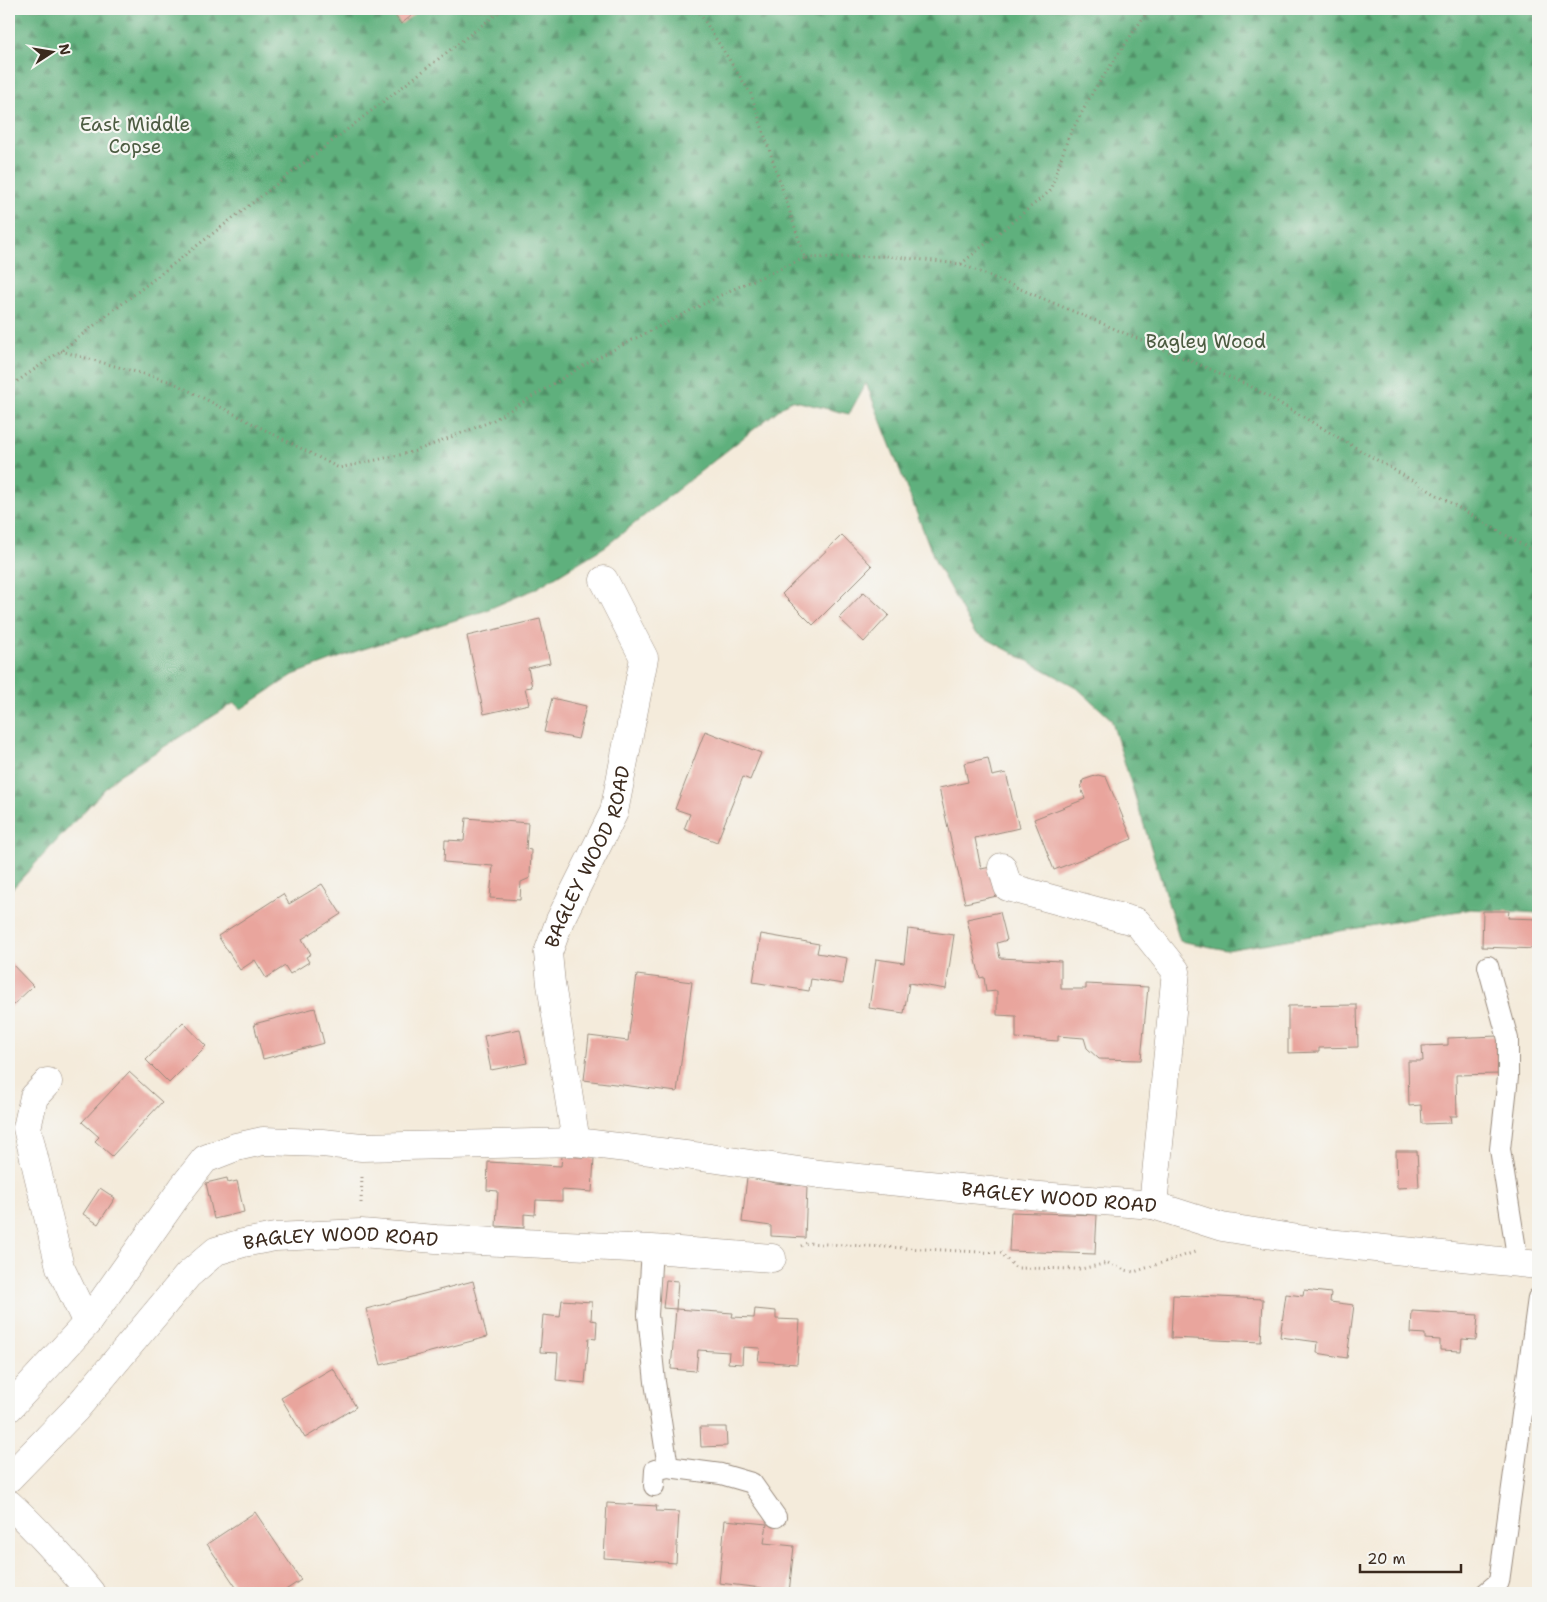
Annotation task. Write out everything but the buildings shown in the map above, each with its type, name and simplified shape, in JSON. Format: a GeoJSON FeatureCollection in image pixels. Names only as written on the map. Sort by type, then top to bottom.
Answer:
{"type":"FeatureCollection","features":[{"type":"Feature","properties":{"kind":"street","name":"BAGLEY WOOD ROAD"},"geometry":{"type":"LineString","coordinates":[[576,1142],[551,984],[548,953],[560,920],[614,812],[644,658],[604,580]]}},
{"type":"Feature","properties":{"kind":"street"},"geometry":{"type":"LineString","coordinates":[[1002,867],[1008,887],[1137,922],[1176,971],[1153,1205]]}},
{"type":"Feature","properties":{"kind":"street"},"geometry":{"type":"LineString","coordinates":[[35,1088],[27,1128],[60,1267],[87,1323]]}},
{"type":"Feature","properties":{"kind":"street","name":"BAGLEY WOOD ROAD"},"geometry":{"type":"LineString","coordinates":[[9,1408],[87,1323],[183,1186],[206,1159],[236,1147],[263,1141],[322,1143],[362,1147],[576,1142],[710,1158],[820,1174],[1040,1196],[1153,1205],[1222,1226],[1318,1242],[1528,1264]]}},
{"type":"Feature","properties":{"kind":"street","name":"BAGLEY WOOD ROAD"},"geometry":{"type":"LineString","coordinates":[[9,1478],[76,1410],[188,1275],[216,1251],[243,1243],[275,1237],[360,1233],[436,1239],[652,1249],[772,1258]]}},
{"type":"Feature","properties":{"kind":"street"},"geometry":{"type":"LineString","coordinates":[[9,1504],[61,1556],[90,1593]]}},
{"type":"Feature","properties":{"kind":"lane"},"geometry":{"type":"LineString","coordinates":[[1488,966],[1508,1039],[1508,1077],[1500,1149],[1528,1264]]}},
{"type":"Feature","properties":{"kind":"lane"},"geometry":{"type":"LineString","coordinates":[[652,1249],[648,1315],[655,1382],[668,1467]]}},
{"type":"Feature","properties":{"kind":"lane"},"geometry":{"type":"LineString","coordinates":[[1486,1593],[1499,1582],[1538,1298]]}},
{"type":"Feature","properties":{"kind":"lane"},"geometry":{"type":"LineString","coordinates":[[654,1486],[656,1470],[668,1467],[721,1474],[752,1483],[776,1517]]}},
{"type":"Feature","properties":{"kind":"path"},"geometry":{"type":"LineString","coordinates":[[9,387],[61,351],[503,9]]}},
{"type":"Feature","properties":{"kind":"path"},"geometry":{"type":"LineString","coordinates":[[697,9],[751,94],[805,258]]}},
{"type":"Feature","properties":{"kind":"path"},"geometry":{"type":"LineString","coordinates":[[961,264],[1050,191],[1068,138],[1090,98],[1148,9]]}},
{"type":"Feature","properties":{"kind":"path"},"geometry":{"type":"LineString","coordinates":[[61,351],[172,382],[339,468],[413,452],[492,421],[591,361],[731,290],[805,258],[887,256],[961,264],[1250,386],[1528,548],[1538,551]]}},
{"type":"Feature","properties":{"kind":"path"},"geometry":{"type":"LineString","coordinates":[[360,1233],[362,1147]]}},
{"type":"Feature","properties":{"kind":"path"},"geometry":{"type":"LineString","coordinates":[[772,1258],[807,1243],[1001,1254],[1016,1268],[1081,1269],[1108,1263],[1134,1272],[1198,1251],[1210,1242],[1217,1242],[1222,1226]]}},
{"type":"Feature","properties":{"kind":"green space","name":"Bagley Wood"},"geometry":{"type":"Polygon","coordinates":[[[9,9],[1538,9],[1538,913],[1471,909],[1227,950],[1180,941],[1111,719],[1076,687],[974,632],[936,563],[866,383],[849,414],[791,400],[606,546],[535,589],[484,611],[357,651],[293,675],[241,709],[234,703],[116,777],[9,892],[9,9]]]}},
{"type":"Feature","properties":{"kind":"park label","name":"East Middle Copse"},"geometry":{"type":"Point","coordinates":[135,135]}}]}
